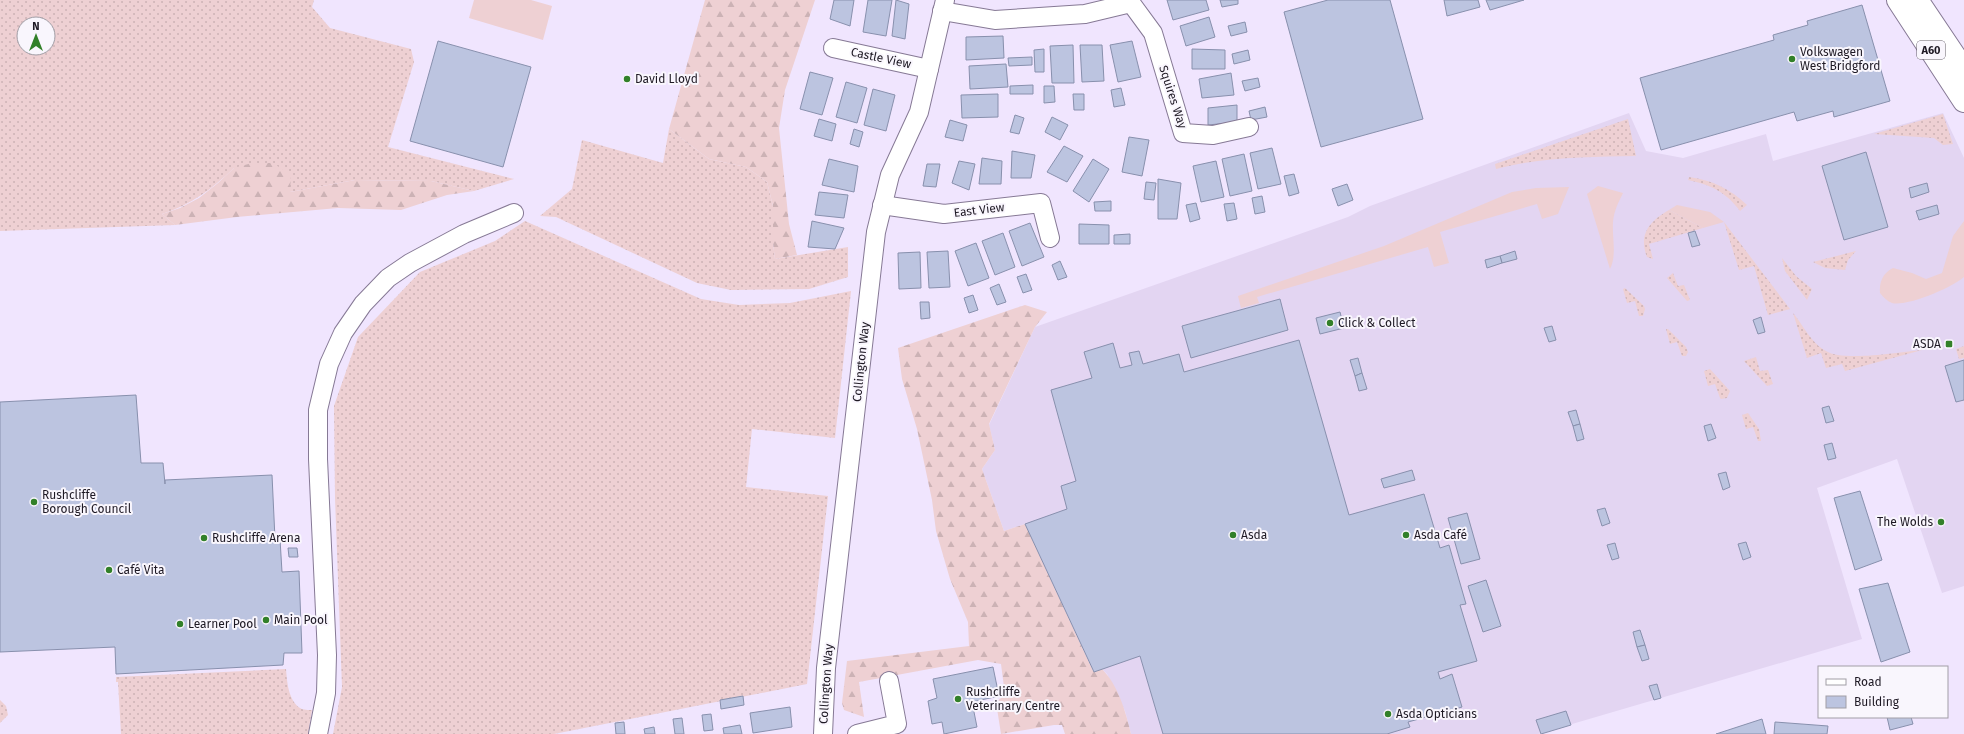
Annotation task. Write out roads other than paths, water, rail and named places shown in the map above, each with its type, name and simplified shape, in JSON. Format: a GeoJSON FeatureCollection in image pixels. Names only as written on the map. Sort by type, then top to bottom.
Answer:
{"type":"FeatureCollection","features":[{"type":"Feature","properties":{"kind":"main road","name":"A60"},"geometry":{"type":"LineString","coordinates":[[1898,0],[1964,101]]}},
{"type":"Feature","properties":{"kind":"main road","name":"A60"},"geometry":{"type":"LineString","coordinates":[[1917,0],[1964,70]]}},
{"type":"Feature","properties":{"kind":"street","name":"Squires Way"},"geometry":{"type":"LineString","coordinates":[[944,6],[995,20],[1086,14],[1131,2],[1153,33],[1183,133],[1213,135],[1249,127]]}},
{"type":"Feature","properties":{"kind":"street","name":"Collington Way"},"geometry":{"type":"LineString","coordinates":[[823,734],[826,668],[876,232],[890,175],[919,112],[944,6]]}},
{"type":"Feature","properties":{"kind":"street","name":"Castle View"},"geometry":{"type":"LineString","coordinates":[[833,48],[929,69]]}},
{"type":"Feature","properties":{"kind":"street","name":"East View"},"geometry":{"type":"LineString","coordinates":[[882,205],[944,214],[1041,203],[1050,238]]}},
{"type":"Feature","properties":{"kind":"street"},"geometry":{"type":"LineString","coordinates":[[318,734],[326,693],[328,655],[318,467],[318,410],[329,364],[343,333],[363,304],[388,278],[410,263],[464,234],[514,213]]}},
{"type":"Feature","properties":{"kind":"street"},"geometry":{"type":"LineString","coordinates":[[857,734],[897,724],[889,681]]}},
{"type":"Feature","properties":{"kind":"place","name":"Volkswagen West Bridgford"},"geometry":{"type":"Point","coordinates":[1792,59]}},
{"type":"Feature","properties":{"kind":"place","name":"David Lloyd"},"geometry":{"type":"Point","coordinates":[627,79]}},
{"type":"Feature","properties":{"kind":"place","name":"Click & Collect"},"geometry":{"type":"Point","coordinates":[1330,323]}},
{"type":"Feature","properties":{"kind":"place","name":"ASDA"},"geometry":{"type":"Point","coordinates":[1949,344]}},
{"type":"Feature","properties":{"kind":"place","name":"Rushcliffe Borough Council"},"geometry":{"type":"Point","coordinates":[34,502]}},
{"type":"Feature","properties":{"kind":"place","name":"The Wolds"},"geometry":{"type":"Point","coordinates":[1941,522]}},
{"type":"Feature","properties":{"kind":"place","name":"Asda"},"geometry":{"type":"Point","coordinates":[1233,535]}},
{"type":"Feature","properties":{"kind":"place","name":"Asda Café"},"geometry":{"type":"Point","coordinates":[1406,535]}},
{"type":"Feature","properties":{"kind":"place","name":"Rushcliffe Arena"},"geometry":{"type":"Point","coordinates":[204,538]}},
{"type":"Feature","properties":{"kind":"place","name":"Café Vita"},"geometry":{"type":"Point","coordinates":[109,570]}},
{"type":"Feature","properties":{"kind":"place","name":"Main Pool"},"geometry":{"type":"Point","coordinates":[266,620]}},
{"type":"Feature","properties":{"kind":"place","name":"Learner Pool"},"geometry":{"type":"Point","coordinates":[180,624]}},
{"type":"Feature","properties":{"kind":"place","name":"Rushcliffe Veterinary Centre"},"geometry":{"type":"Point","coordinates":[958,699]}},
{"type":"Feature","properties":{"kind":"place","name":"Asda Opticians"},"geometry":{"type":"Point","coordinates":[1388,714]}}]}
